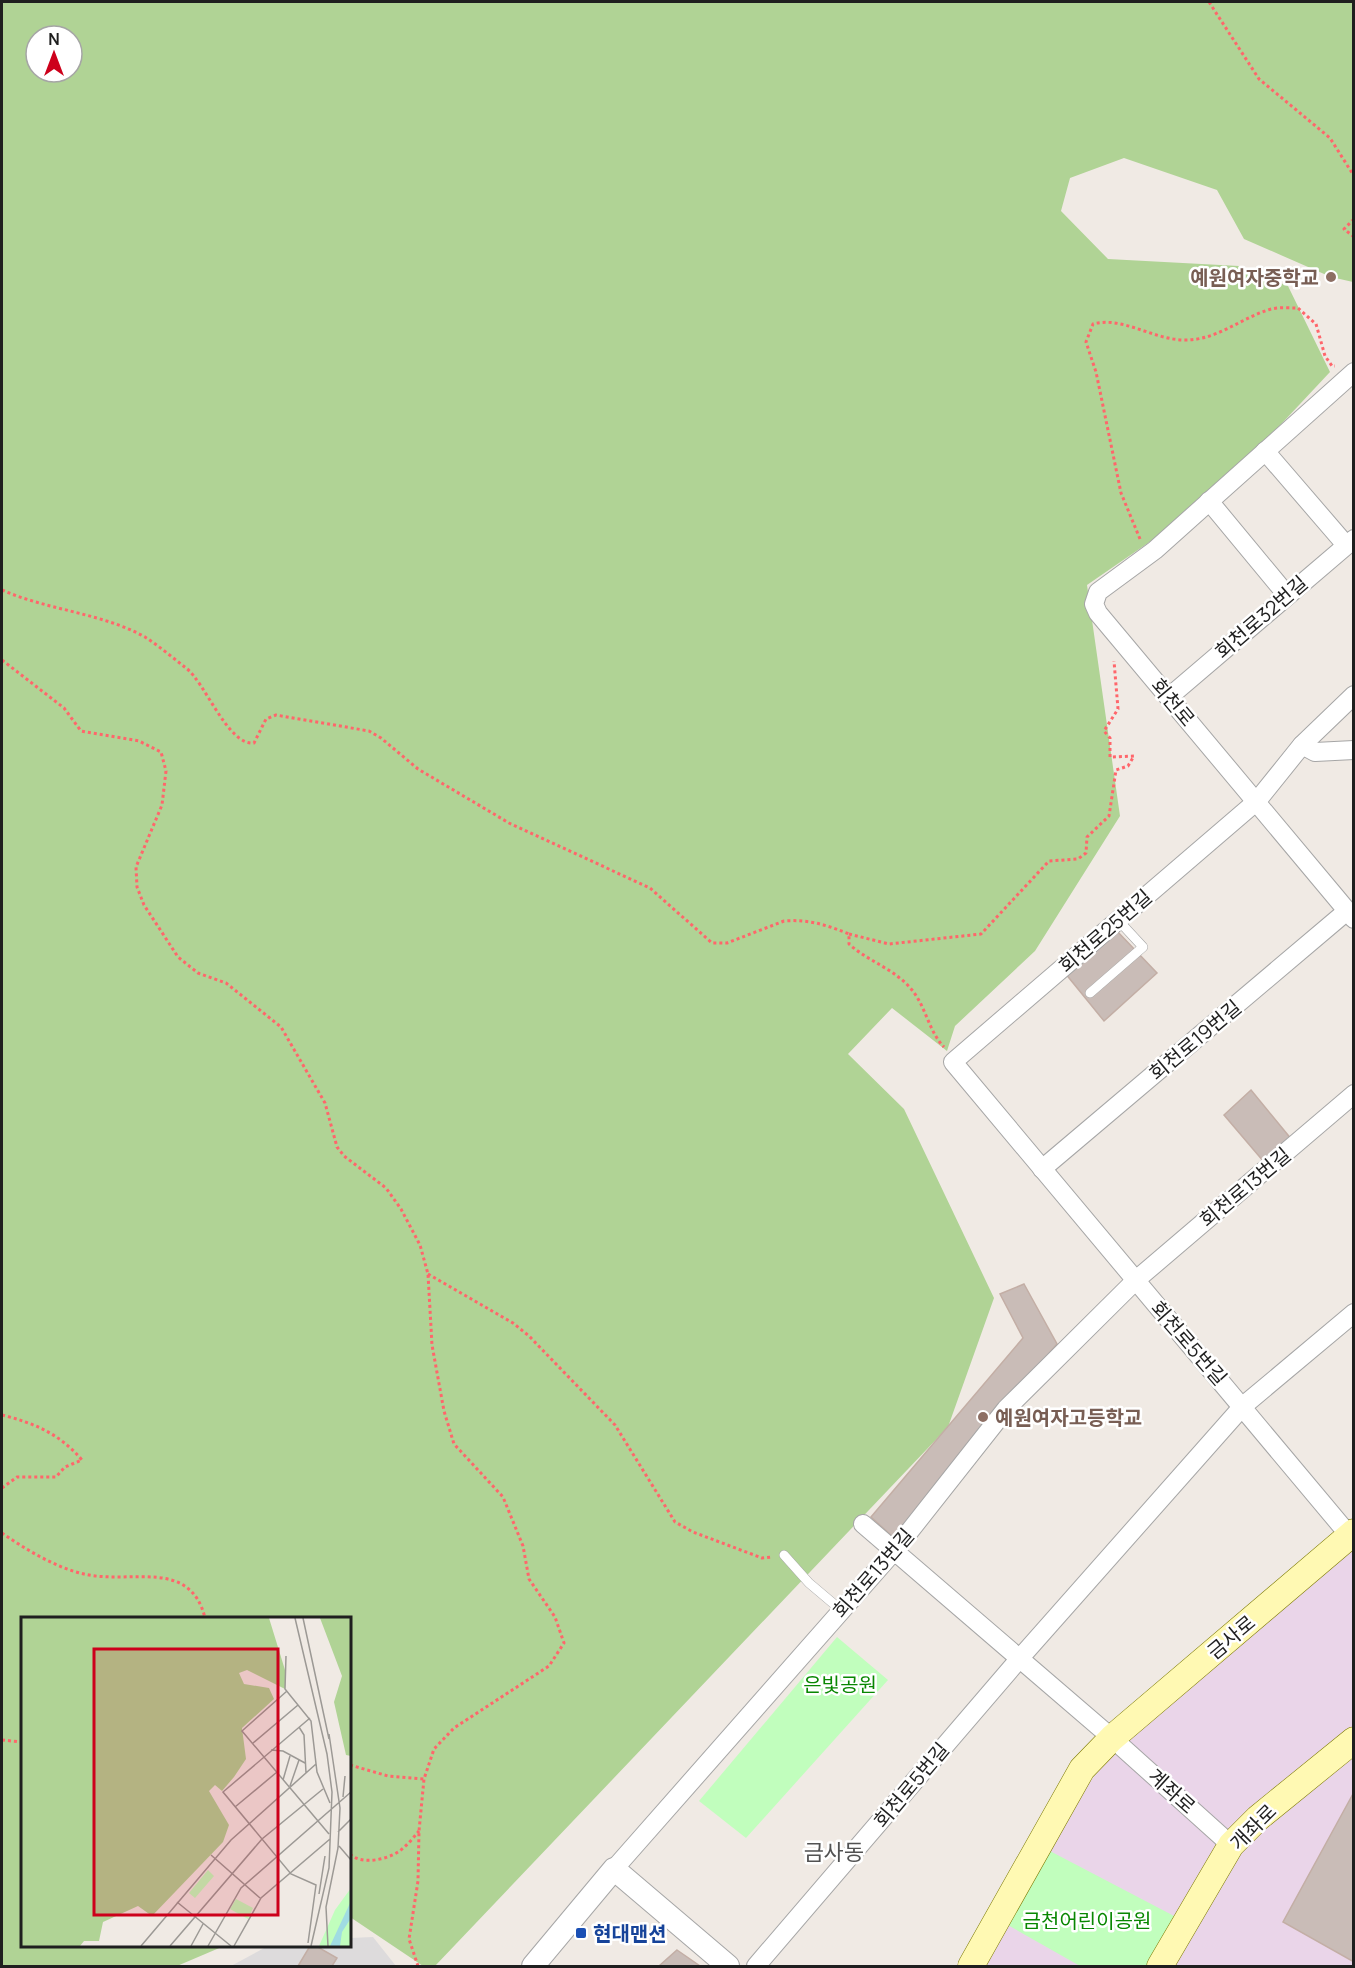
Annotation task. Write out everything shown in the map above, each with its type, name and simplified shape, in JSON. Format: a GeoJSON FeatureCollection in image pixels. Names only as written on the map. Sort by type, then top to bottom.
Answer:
{"type":"FeatureCollection","features":[{"type":"Feature","properties":{"kind":"main road","name":"금사로"},"geometry":{"type":"LineString","coordinates":[[971,1966],[1082,1769],[1112,1738],[1352,1536]]}},
{"type":"Feature","properties":{"kind":"main road","name":"개좌로"},"geometry":{"type":"LineString","coordinates":[[1160,1966],[1231,1845],[1258,1818],[1353,1740]]}},
{"type":"Feature","properties":{"kind":"street","name":"회천로"},"geometry":{"type":"LineString","coordinates":[[1350,915],[1098,613],[1094,604],[1098,592],[1155,550],[1353,372]]}},
{"type":"Feature","properties":{"kind":"street"},"geometry":{"type":"LineString","coordinates":[[1265,450],[1350,542]]}},
{"type":"Feature","properties":{"kind":"street"},"geometry":{"type":"LineString","coordinates":[[1209,501],[1286,594]]}},
{"type":"Feature","properties":{"kind":"street","name":"회천로32번길"},"geometry":{"type":"LineString","coordinates":[[1169,697],[1286,594],[1350,542]]}},
{"type":"Feature","properties":{"kind":"street","name":"회천로25번길"},"geometry":{"type":"LineString","coordinates":[[953,1062],[1257,801],[1302,745],[1353,695]]}},
{"type":"Feature","properties":{"kind":"street"},"geometry":{"type":"LineString","coordinates":[[1302,745],[1315,752],[1353,750]]}},
{"type":"Feature","properties":{"kind":"street","name":"회천로19번길"},"geometry":{"type":"LineString","coordinates":[[1042,1170],[1350,915]]}},
{"type":"Feature","properties":{"kind":"street"},"geometry":{"type":"LineString","coordinates":[[953,1062],[1136,1280]]}},
{"type":"Feature","properties":{"kind":"street","name":"회천로13번길"},"geometry":{"type":"LineString","coordinates":[[614,1869],[894,1551],[1006,1409],[1136,1280],[1353,1094]]}},
{"type":"Feature","properties":{"kind":"street","name":"회천로5번길"},"geometry":{"type":"LineString","coordinates":[[1136,1280],[1243,1406]]}},
{"type":"Feature","properties":{"kind":"street","name":"회천로5번길"},"geometry":{"type":"LineString","coordinates":[[756,1966],[1020,1658],[1243,1406],[1353,1313]]}},
{"type":"Feature","properties":{"kind":"street","name":"금사로"},"geometry":{"type":"LineString","coordinates":[[1243,1406],[1352,1536]]}},
{"type":"Feature","properties":{"kind":"street"},"geometry":{"type":"LineString","coordinates":[[863,1524],[1112,1738]]}},
{"type":"Feature","properties":{"kind":"street","name":"계좌로"},"geometry":{"type":"LineString","coordinates":[[1112,1738],[1231,1845]]}},
{"type":"Feature","properties":{"kind":"street"},"geometry":{"type":"LineString","coordinates":[[533,1966],[614,1869],[728,1966]]}},
{"type":"Feature","properties":{"kind":"lane"},"geometry":{"type":"LineString","coordinates":[[1090,993],[1143,947],[1118,920]]}},
{"type":"Feature","properties":{"kind":"lane"},"geometry":{"type":"LineString","coordinates":[[784,1555],[809,1583],[841,1610]]}},
{"type":"Feature","properties":{"kind":"path"},"geometry":{"type":"LineString","coordinates":[[1209,2],[1259,79],[1330,138],[1353,176]]}},
{"type":"Feature","properties":{"kind":"path"},"geometry":{"type":"LineString","coordinates":[[1353,219],[1344,229],[1353,237]]}},
{"type":"Feature","properties":{"kind":"path"},"geometry":{"type":"LineString","coordinates":[[2,590],[120,626],[146,638],[190,671],[229,729],[241,741],[250,744],[258,738],[266,718],[276,715],[369,731],[418,769],[509,823],[650,888],[712,943],[727,943],[784,921],[821,922],[849,934],[849,944],[864,957],[892,971],[913,991],[940,1043],[953,1062]]}},
{"type":"Feature","properties":{"kind":"path"},"geometry":{"type":"LineString","coordinates":[[2,660],[45,696],[64,708],[81,731],[139,741],[161,752],[166,771],[162,805],[136,867],[137,887],[144,906],[178,957],[198,973],[226,983],[281,1027],[325,1104],[337,1147],[344,1156],[386,1188],[401,1209],[420,1245],[428,1274],[432,1345],[454,1444],[502,1497],[523,1546],[529,1579],[555,1617],[564,1643],[549,1666],[454,1728],[434,1749],[424,1779],[419,1831],[418,1881],[409,1939],[418,1966]]}},
{"type":"Feature","properties":{"kind":"path"},"geometry":{"type":"LineString","coordinates":[[428,1274],[513,1323],[529,1336],[615,1425],[675,1522],[693,1533],[762,1558],[784,1555]]}},
{"type":"Feature","properties":{"kind":"path"},"geometry":{"type":"LineString","coordinates":[[2,1415],[34,1424],[68,1443],[82,1460],[65,1467],[56,1477],[17,1477],[2,1488]]}},
{"type":"Feature","properties":{"kind":"path"},"geometry":{"type":"LineString","coordinates":[[2,1533],[57,1564],[85,1575],[167,1578],[193,1591],[201,1603],[205,1617]]}},
{"type":"Feature","properties":{"kind":"path"},"geometry":{"type":"LineString","coordinates":[[2,1740],[21,1742]]}},
{"type":"Feature","properties":{"kind":"path"},"geometry":{"type":"LineString","coordinates":[[351,1764],[388,1776],[424,1779]]}},
{"type":"Feature","properties":{"kind":"path"},"geometry":{"type":"LineString","coordinates":[[351,1855],[355,1860],[370,1861],[398,1852],[419,1831]]}},
{"type":"Feature","properties":{"kind":"shaded area"},"geometry":{"type":"Polygon","coordinates":[[[1353,1547],[1353,1966],[985,1966],[1067,1812],[1119,1744],[1353,1547]]]}},
{"type":"Feature","properties":{"kind":"shaded area"},"geometry":{"type":"Polygon","coordinates":[[[373,1937],[396,1966],[231,1966],[266,1947],[351,1947],[351,1938],[373,1937]]]}},
{"type":"Feature","properties":{"kind":"green space"},"geometry":{"type":"Polygon","coordinates":[[[2,2],[1353,2],[1353,282],[1331,277],[1244,239],[1217,190],[1124,158],[1070,178],[1061,211],[1108,259],[1239,266],[1288,286],[1330,372],[1209,501],[1087,585],[1120,816],[1035,951],[955,1026],[947,1051],[892,1008],[848,1054],[904,1109],[994,1298],[948,1427],[435,1966],[423,1966],[351,1918],[351,1617],[21,1617],[21,1947],[222,1947],[177,1966],[2,1966],[2,2]]]}},
{"type":"Feature","properties":{"kind":"green space","name":"은빛공원"},"geometry":{"type":"Polygon","coordinates":[[[837,1637],[888,1680],[746,1838],[699,1801],[837,1637]]]}},
{"type":"Feature","properties":{"kind":"green space","name":"금천어린이공원"},"geometry":{"type":"Polygon","coordinates":[[[1048,1850],[1176,1917],[1149,1966],[1080,1966],[1006,1924],[1048,1850]]]}},
{"type":"Feature","properties":{"kind":"building"},"geometry":{"type":"Polygon","coordinates":[[[1116,930],[1157,973],[1104,1021],[1065,973],[1116,930]]]}},
{"type":"Feature","properties":{"kind":"building"},"geometry":{"type":"Polygon","coordinates":[[[1251,1090],[1292,1140],[1264,1162],[1224,1115],[1251,1090]]]}},
{"type":"Feature","properties":{"kind":"building","name":"예원여자고등학교"},"geometry":{"type":"Polygon","coordinates":[[[1024,1284],[1057,1344],[893,1537],[871,1517],[1023,1338],[1000,1294],[1024,1284]]]}},
{"type":"Feature","properties":{"kind":"building"},"geometry":{"type":"Polygon","coordinates":[[[1354,1792],[1354,1962],[1283,1922],[1354,1792]]]}},
{"type":"Feature","properties":{"kind":"building"},"geometry":{"type":"Polygon","coordinates":[[[309,1947],[318,1947],[337,1958],[332,1966],[298,1966],[309,1947]]]}},
{"type":"Feature","properties":{"kind":"building"},"geometry":{"type":"Polygon","coordinates":[[[677,1950],[700,1966],[659,1966],[677,1950]]]}},
{"type":"Feature","properties":{"kind":"place","name":"예원여자중학교"},"geometry":{"type":"Point","coordinates":[1331,277]}},
{"type":"Feature","properties":{"kind":"place","name":"예원여자고등학교"},"geometry":{"type":"Point","coordinates":[983,1417]}},
{"type":"Feature","properties":{"kind":"place","name":"현대맨션"},"geometry":{"type":"Point","coordinates":[581,1933]}},
{"type":"Feature","properties":{"kind":"district","name":"금사동"},"geometry":{"type":"Point","coordinates":[834,1852]}}]}
